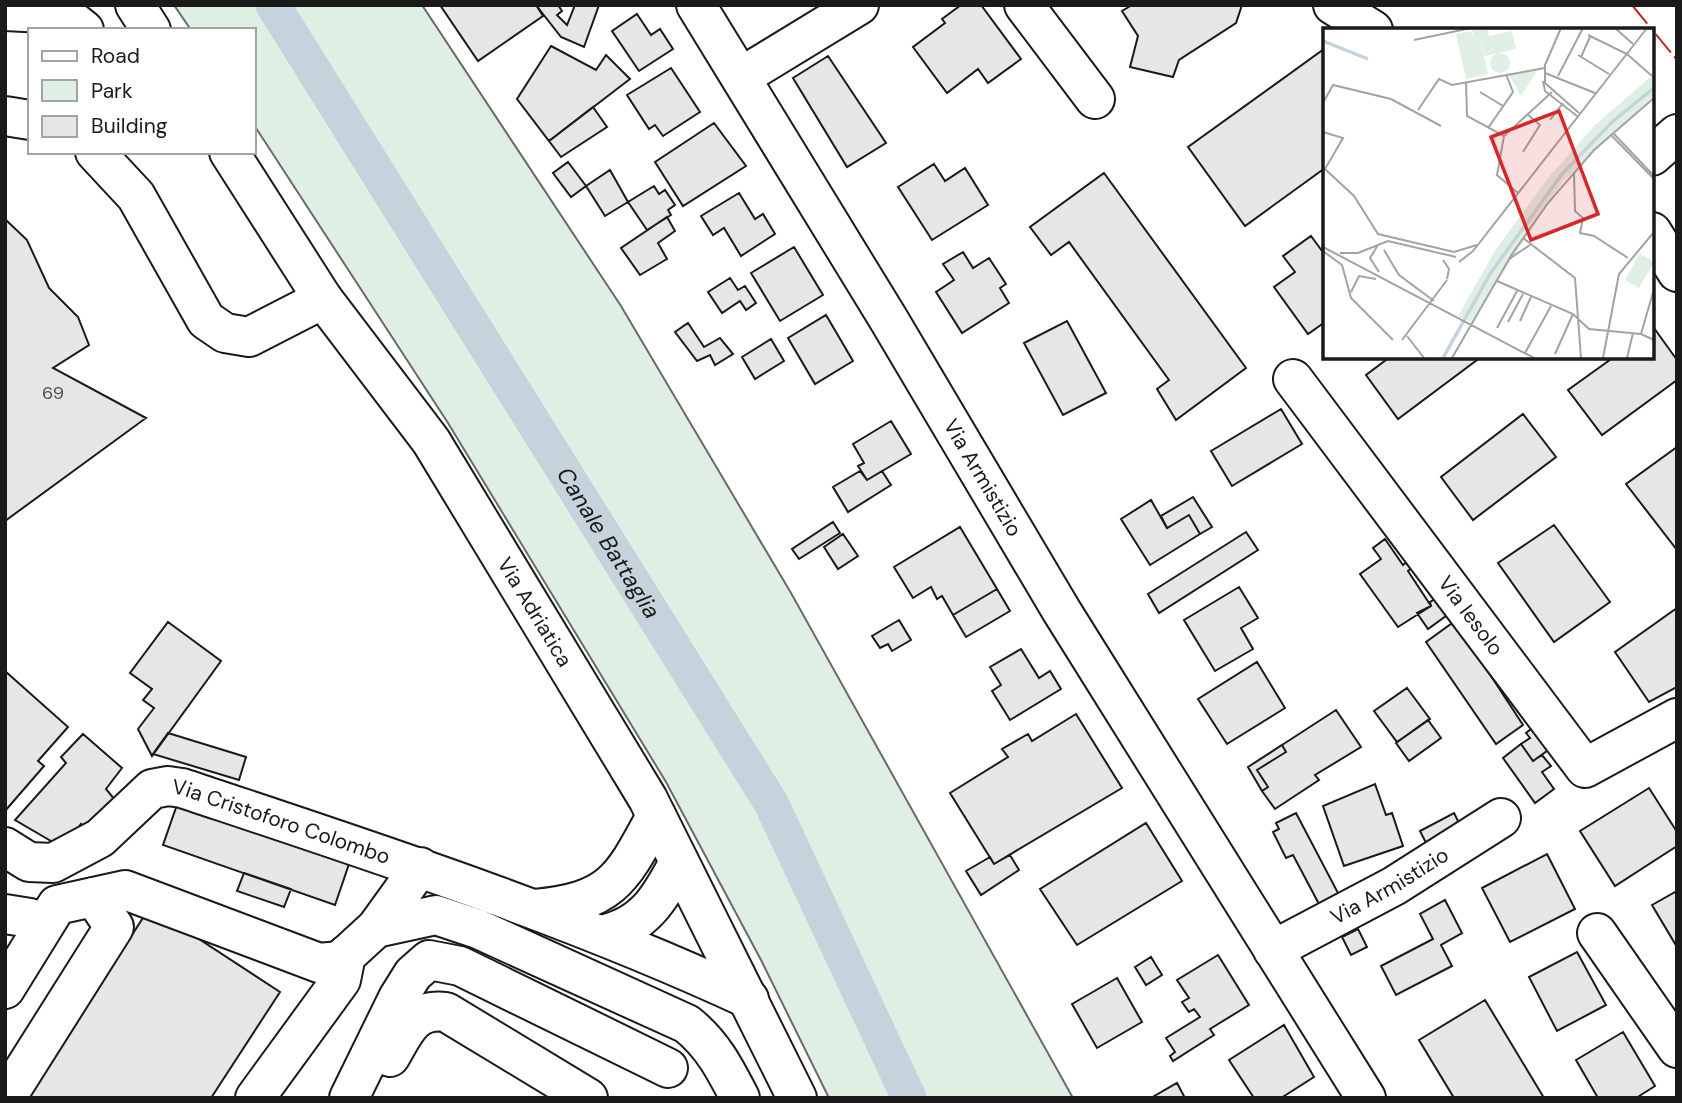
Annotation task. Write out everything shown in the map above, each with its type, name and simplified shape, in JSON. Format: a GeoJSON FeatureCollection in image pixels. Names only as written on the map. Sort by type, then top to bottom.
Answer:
{"type":"FeatureCollection","features":[{"type":"Feature","properties":{"kind":"main road"},"geometry":{"type":"LineString","coordinates":[[135,5],[150,28]]}},
{"type":"Feature","properties":{"kind":"main road","name":"Via Armistizio"},"geometry":{"type":"LineString","coordinates":[[696,5],[890,320],[1060,610],[1366,1098]]}},
{"type":"Feature","properties":{"kind":"main road"},"geometry":{"type":"LineString","coordinates":[[741,77],[859,5]]}},
{"type":"Feature","properties":{"kind":"main road"},"geometry":{"type":"LineString","coordinates":[[1024,5],[1095,99]]}},
{"type":"Feature","properties":{"kind":"main road"},"geometry":{"type":"LineString","coordinates":[[1333,5],[1370,28]]}},
{"type":"Feature","properties":{"kind":"main road"},"geometry":{"type":"LineString","coordinates":[[5,11],[64,14],[82,28]]}},
{"type":"Feature","properties":{"kind":"main road"},"geometry":{"type":"LineString","coordinates":[[5,116],[28,120]]}},
{"type":"Feature","properties":{"kind":"main road"},"geometry":{"type":"LineString","coordinates":[[1654,154],[1677,134]]}},
{"type":"Feature","properties":{"kind":"main road"},"geometry":{"type":"LineString","coordinates":[[97,154],[136,196],[206,320],[225,333],[249,337],[323,299]]}},
{"type":"Feature","properties":{"kind":"main road","name":"Via Adriatica"},"geometry":{"type":"LineString","coordinates":[[230,154],[323,299],[431,441],[656,816],[797,1098]]}},
{"type":"Feature","properties":{"kind":"main road"},"geometry":{"type":"LineString","coordinates":[[1654,235],[1677,272]]}},
{"type":"Feature","properties":{"kind":"main road","name":"Via Iesolo"},"geometry":{"type":"LineString","coordinates":[[1293,379],[1585,768],[1677,718]]}},
{"type":"Feature","properties":{"kind":"main road","name":"Via Cristoforo Colombo"},"geometry":{"type":"LineString","coordinates":[[40,862],[52,863],[100,838],[152,789],[168,786],[420,867],[535,909],[749,999]]}},
{"type":"Feature","properties":{"kind":"main road","name":"Via Cristoforo Colombo"},"geometry":{"type":"LineString","coordinates":[[535,909],[575,905],[604,891],[631,862],[656,816]]}},
{"type":"Feature","properties":{"kind":"main road","name":"Via Armistizio"},"geometry":{"type":"LineString","coordinates":[[1273,950],[1394,886],[1501,818]]}},
{"type":"Feature","properties":{"kind":"main road"},"geometry":{"type":"LineString","coordinates":[[5,847],[29,862],[40,862],[5,989]]}},
{"type":"Feature","properties":{"kind":"main road"},"geometry":{"type":"LineString","coordinates":[[601,935],[622,931],[638,919],[660,897],[679,862]]}},
{"type":"Feature","properties":{"kind":"main road"},"geometry":{"type":"LineString","coordinates":[[26,920],[57,905],[125,890],[318,963],[340,961],[376,928],[420,867]]}},
{"type":"Feature","properties":{"kind":"main road"},"geometry":{"type":"LineString","coordinates":[[6,1098],[114,928],[94,897]]}},
{"type":"Feature","properties":{"kind":"main road"},"geometry":{"type":"LineString","coordinates":[[376,928],[436,915],[478,929],[687,1024],[706,1039],[718,1055],[740,1098]]}},
{"type":"Feature","properties":{"kind":"main road"},"geometry":{"type":"LineString","coordinates":[[1597,933],[1677,1048]]}},
{"type":"Feature","properties":{"kind":"main road"},"geometry":{"type":"LineString","coordinates":[[490,952],[682,1046],[708,1083],[712,1098]]}},
{"type":"Feature","properties":{"kind":"main road"},"geometry":{"type":"LineString","coordinates":[[256,1098],[341,979],[346,955]]}},
{"type":"Feature","properties":{"kind":"main road"},"geometry":{"type":"LineString","coordinates":[[349,1098],[398,998],[413,974],[429,960],[460,965],[668,1068]]}},
{"type":"Feature","properties":{"kind":"main road"},"geometry":{"type":"LineString","coordinates":[[359,1098],[375,1082],[404,1032],[419,1015],[430,1010],[446,1012],[460,1019],[588,1098]]}},
{"type":"Feature","properties":{"kind":"green space"},"geometry":{"type":"Polygon","coordinates":[[[174,5],[422,5],[621,306],[791,593],[1073,1098],[829,1098],[761,960],[666,782],[448,423],[256,128],[256,28],[190,28],[174,5]]]}},
{"type":"Feature","properties":{"kind":"building"},"geometry":{"type":"Polygon","coordinates":[[[440,5],[536,5],[543,16],[478,61],[440,5]]]}},
{"type":"Feature","properties":{"kind":"building"},"geometry":{"type":"Polygon","coordinates":[[[536,5],[558,5],[562,11],[557,15],[567,25],[575,5],[599,5],[584,47],[561,37],[536,5]]]}},
{"type":"Feature","properties":{"kind":"building"},"geometry":{"type":"Polygon","coordinates":[[[961,5],[981,5],[1021,59],[988,83],[978,69],[947,93],[913,47],[945,23],[942,19],[961,5]]]}},
{"type":"Feature","properties":{"kind":"building"},"geometry":{"type":"Polygon","coordinates":[[[1132,5],[1242,5],[1236,23],[1179,60],[1173,77],[1130,67],[1138,36],[1122,11],[1132,5]]]}},
{"type":"Feature","properties":{"kind":"building"},"geometry":{"type":"Polygon","coordinates":[[[637,14],[651,35],[660,29],[673,49],[639,71],[612,31],[637,14]]]}},
{"type":"Feature","properties":{"kind":"building"},"geometry":{"type":"Polygon","coordinates":[[[551,46],[596,70],[606,55],[630,79],[549,141],[517,99],[551,46]]]}},
{"type":"Feature","properties":{"kind":"building"},"geometry":{"type":"Polygon","coordinates":[[[1323,50],[1323,169],[1245,226],[1188,147],[1323,50]]]}},
{"type":"Feature","properties":{"kind":"building"},"geometry":{"type":"Polygon","coordinates":[[[828,56],[886,143],[847,167],[793,78],[828,56]]]}},
{"type":"Feature","properties":{"kind":"building"},"geometry":{"type":"Polygon","coordinates":[[[671,68],[700,112],[663,136],[655,125],[649,129],[627,95],[671,68]]]}},
{"type":"Feature","properties":{"kind":"building"},"geometry":{"type":"Polygon","coordinates":[[[593,107],[607,127],[561,157],[549,141],[593,107]]]}},
{"type":"Feature","properties":{"kind":"building"},"geometry":{"type":"Polygon","coordinates":[[[714,123],[746,166],[683,206],[655,162],[714,123]]]}},
{"type":"Feature","properties":{"kind":"building"},"geometry":{"type":"Polygon","coordinates":[[[568,162],[586,186],[571,197],[553,173],[568,162]]]}},
{"type":"Feature","properties":{"kind":"building"},"geometry":{"type":"Polygon","coordinates":[[[934,164],[945,181],[965,168],[988,205],[932,240],[898,187],[934,164]]]}},
{"type":"Feature","properties":{"kind":"building"},"geometry":{"type":"Polygon","coordinates":[[[610,170],[628,202],[605,216],[586,186],[610,170]]]}},
{"type":"Feature","properties":{"kind":"building"},"geometry":{"type":"Polygon","coordinates":[[[1104,173],[1246,368],[1176,420],[1157,389],[1169,380],[1069,242],[1051,255],[1030,227],[1104,173]]]}},
{"type":"Feature","properties":{"kind":"building"},"geometry":{"type":"Polygon","coordinates":[[[654,186],[659,194],[665,190],[675,205],[668,210],[671,215],[647,230],[628,202],[654,186]]]}},
{"type":"Feature","properties":{"kind":"building"},"geometry":{"type":"Polygon","coordinates":[[[739,193],[755,219],[763,214],[775,234],[741,256],[724,228],[713,235],[701,216],[739,193]]]}},
{"type":"Feature","properties":{"kind":"building"},"geometry":{"type":"Polygon","coordinates":[[[667,217],[675,231],[658,243],[667,259],[640,275],[621,248],[667,217]]]}},
{"type":"Feature","properties":{"kind":"building"},"geometry":{"type":"Polygon","coordinates":[[[5,219],[27,240],[49,288],[78,317],[89,345],[53,368],[146,418],[5,521],[5,219]]]}},
{"type":"Feature","properties":{"kind":"building"},"geometry":{"type":"Polygon","coordinates":[[[1311,236],[1323,252],[1323,323],[1308,334],[1274,287],[1295,272],[1283,256],[1311,236]]]}},
{"type":"Feature","properties":{"kind":"building"},"geometry":{"type":"Polygon","coordinates":[[[794,247],[823,295],[780,321],[751,273],[794,247]]]}},
{"type":"Feature","properties":{"kind":"building"},"geometry":{"type":"Polygon","coordinates":[[[963,252],[973,268],[989,258],[1006,284],[1000,288],[1009,303],[962,333],[936,292],[954,280],[943,264],[963,252]]]}},
{"type":"Feature","properties":{"kind":"building"},"geometry":{"type":"Polygon","coordinates":[[[730,278],[738,290],[745,286],[756,303],[746,310],[740,301],[722,313],[708,292],[730,278]]]}},
{"type":"Feature","properties":{"kind":"building"},"geometry":{"type":"Polygon","coordinates":[[[826,315],[853,361],[815,384],[788,338],[826,315]]]}},
{"type":"Feature","properties":{"kind":"building"},"geometry":{"type":"Polygon","coordinates":[[[1067,321],[1106,393],[1063,415],[1024,343],[1067,321]]]}},
{"type":"Feature","properties":{"kind":"building"},"geometry":{"type":"Polygon","coordinates":[[[688,323],[704,347],[720,338],[733,354],[715,365],[710,355],[697,361],[675,332],[688,323]]]}},
{"type":"Feature","properties":{"kind":"building"},"geometry":{"type":"Polygon","coordinates":[[[1654,328],[1677,360],[1677,380],[1602,435],[1568,390],[1611,359],[1654,359],[1654,328]]]}},
{"type":"Feature","properties":{"kind":"building"},"geometry":{"type":"Polygon","coordinates":[[[771,339],[784,361],[755,379],[742,357],[771,339]]]}},
{"type":"Feature","properties":{"kind":"building"},"geometry":{"type":"Polygon","coordinates":[[[1387,359],[1478,359],[1398,419],[1366,375],[1387,359]]]}},
{"type":"Feature","properties":{"kind":"building"},"geometry":{"type":"Polygon","coordinates":[[[1281,409],[1302,444],[1232,486],[1211,451],[1281,409]]]}},
{"type":"Feature","properties":{"kind":"building"},"geometry":{"type":"Polygon","coordinates":[[[1523,414],[1556,457],[1473,520],[1441,477],[1523,414]]]}},
{"type":"Feature","properties":{"kind":"building"},"geometry":{"type":"Polygon","coordinates":[[[891,421],[911,454],[867,480],[858,466],[864,463],[853,444],[891,421]]]}},
{"type":"Feature","properties":{"kind":"building"},"geometry":{"type":"Polygon","coordinates":[[[1677,447],[1677,550],[1626,484],[1677,447]]]}},
{"type":"Feature","properties":{"kind":"building"},"geometry":{"type":"Polygon","coordinates":[[[860,471],[867,480],[882,471],[891,485],[848,512],[833,487],[860,471]]]}},
{"type":"Feature","properties":{"kind":"building"},"geometry":{"type":"Polygon","coordinates":[[[1193,497],[1212,527],[1200,534],[1189,515],[1167,528],[1161,516],[1193,497]]]}},
{"type":"Feature","properties":{"kind":"building"},"geometry":{"type":"Polygon","coordinates":[[[1151,500],[1167,528],[1189,515],[1200,534],[1150,565],[1121,519],[1151,500]]]}},
{"type":"Feature","properties":{"kind":"building"},"geometry":{"type":"Polygon","coordinates":[[[833,522],[840,533],[799,559],[792,549],[833,522]]]}},
{"type":"Feature","properties":{"kind":"building"},"geometry":{"type":"Polygon","coordinates":[[[1554,525],[1610,602],[1554,642],[1498,563],[1554,525]]]}},
{"type":"Feature","properties":{"kind":"building"},"geometry":{"type":"Polygon","coordinates":[[[960,527],[997,589],[953,615],[942,596],[937,599],[931,587],[913,598],[894,567],[960,527]]]}},
{"type":"Feature","properties":{"kind":"building"},"geometry":{"type":"Polygon","coordinates":[[[1246,532],[1258,550],[1159,613],[1148,594],[1246,532]]]}},
{"type":"Feature","properties":{"kind":"building"},"geometry":{"type":"Polygon","coordinates":[[[843,534],[858,556],[838,569],[824,547],[843,534]]]}},
{"type":"Feature","properties":{"kind":"building"},"geometry":{"type":"Polygon","coordinates":[[[1385,539],[1403,565],[1408,561],[1413,567],[1408,571],[1431,606],[1398,627],[1360,574],[1381,559],[1373,548],[1385,539]]]}},
{"type":"Feature","properties":{"kind":"building"},"geometry":{"type":"Polygon","coordinates":[[[1239,587],[1258,618],[1241,628],[1253,649],[1215,671],[1184,620],[1239,587]]]}},
{"type":"Feature","properties":{"kind":"building"},"geometry":{"type":"Polygon","coordinates":[[[997,589],[1010,611],[966,637],[953,615],[997,589]]]}},
{"type":"Feature","properties":{"kind":"building"},"geometry":{"type":"Polygon","coordinates":[[[1438,597],[1450,613],[1428,629],[1417,613],[1431,606],[1430,602],[1438,597]]]}},
{"type":"Feature","properties":{"kind":"building"},"geometry":{"type":"Polygon","coordinates":[[[1677,608],[1677,687],[1649,702],[1615,652],[1677,608]]]}},
{"type":"Feature","properties":{"kind":"building"},"geometry":{"type":"Polygon","coordinates":[[[899,620],[911,640],[892,651],[888,644],[880,648],[872,636],[899,620]]]}},
{"type":"Feature","properties":{"kind":"building"},"geometry":{"type":"Polygon","coordinates":[[[1455,621],[1523,725],[1496,744],[1426,642],[1455,621]]]}},
{"type":"Feature","properties":{"kind":"building"},"geometry":{"type":"Polygon","coordinates":[[[168,622],[221,661],[152,756],[138,729],[154,708],[143,700],[152,689],[130,673],[168,622]]]}},
{"type":"Feature","properties":{"kind":"building"},"geometry":{"type":"Polygon","coordinates":[[[1021,649],[1039,678],[1050,671],[1061,689],[1010,720],[992,691],[1001,685],[990,667],[1021,649]]]}},
{"type":"Feature","properties":{"kind":"building"},"geometry":{"type":"Polygon","coordinates":[[[1257,662],[1285,708],[1227,744],[1198,699],[1257,662]]]}},
{"type":"Feature","properties":{"kind":"building"},"geometry":{"type":"Polygon","coordinates":[[[5,671],[68,727],[38,761],[44,766],[5,811],[5,671]]]}},
{"type":"Feature","properties":{"kind":"building"},"geometry":{"type":"Polygon","coordinates":[[[1407,688],[1430,719],[1397,742],[1374,711],[1407,688]]]}},
{"type":"Feature","properties":{"kind":"building"},"geometry":{"type":"Polygon","coordinates":[[[1336,710],[1361,747],[1315,775],[1319,780],[1275,809],[1262,791],[1268,787],[1257,770],[1286,752],[1282,745],[1336,710]]]}},
{"type":"Feature","properties":{"kind":"building"},"geometry":{"type":"Polygon","coordinates":[[[1076,714],[1122,788],[994,864],[950,793],[1008,757],[1002,749],[1028,734],[1032,741],[1076,714]]]}},
{"type":"Feature","properties":{"kind":"building"},"geometry":{"type":"Polygon","coordinates":[[[1428,720],[1441,738],[1409,761],[1396,743],[1428,720]]]}},
{"type":"Feature","properties":{"kind":"building"},"geometry":{"type":"Polygon","coordinates":[[[1535,726],[1551,748],[1533,761],[1521,744],[1530,738],[1526,733],[1535,726]]]}},
{"type":"Feature","properties":{"kind":"building"},"geometry":{"type":"Polygon","coordinates":[[[168,733],[246,757],[239,780],[153,754],[168,733]]]}},
{"type":"Feature","properties":{"kind":"building"},"geometry":{"type":"Polygon","coordinates":[[[83,734],[122,768],[106,789],[115,800],[93,833],[81,824],[63,848],[15,820],[66,763],[61,757],[83,734]]]}},
{"type":"Feature","properties":{"kind":"building"},"geometry":{"type":"Polygon","coordinates":[[[1521,744],[1533,761],[1542,755],[1551,766],[1542,772],[1554,789],[1535,803],[1503,758],[1521,744]]]}},
{"type":"Feature","properties":{"kind":"building"},"geometry":{"type":"Polygon","coordinates":[[[1282,745],[1286,752],[1257,770],[1268,787],[1262,791],[1248,767],[1282,745]]]}},
{"type":"Feature","properties":{"kind":"building"},"geometry":{"type":"Polygon","coordinates":[[[1375,784],[1386,815],[1392,813],[1403,846],[1344,866],[1323,806],[1375,784]]]}},
{"type":"Feature","properties":{"kind":"building"},"geometry":{"type":"Polygon","coordinates":[[[1649,788],[1677,832],[1677,846],[1615,886],[1580,831],[1649,788]]]}},
{"type":"Feature","properties":{"kind":"building"},"geometry":{"type":"Polygon","coordinates":[[[178,802],[350,861],[335,905],[163,845],[178,802]]]}},
{"type":"Feature","properties":{"kind":"building"},"geometry":{"type":"Polygon","coordinates":[[[1296,813],[1338,893],[1319,904],[1293,855],[1286,858],[1273,832],[1279,829],[1276,823],[1296,813]]]}},
{"type":"Feature","properties":{"kind":"building"},"geometry":{"type":"Polygon","coordinates":[[[1454,813],[1464,833],[1433,857],[1420,831],[1454,813]]]}},
{"type":"Feature","properties":{"kind":"building"},"geometry":{"type":"Polygon","coordinates":[[[1146,823],[1182,881],[1077,945],[1040,889],[1146,823]]]}},
{"type":"Feature","properties":{"kind":"building"},"geometry":{"type":"Polygon","coordinates":[[[1547,854],[1575,909],[1510,942],[1482,888],[1547,854]]]}},
{"type":"Feature","properties":{"kind":"building"},"geometry":{"type":"Polygon","coordinates":[[[1010,855],[1019,870],[981,895],[966,871],[990,857],[994,864],[1010,855]]]}},
{"type":"Feature","properties":{"kind":"building"},"geometry":{"type":"Polygon","coordinates":[[[244,873],[291,889],[284,907],[237,891],[244,873]]]}},
{"type":"Feature","properties":{"kind":"building"},"geometry":{"type":"Polygon","coordinates":[[[1677,891],[1677,947],[1652,905],[1677,891]]]}},
{"type":"Feature","properties":{"kind":"building"},"geometry":{"type":"Polygon","coordinates":[[[1445,900],[1462,933],[1441,945],[1452,966],[1396,995],[1381,966],[1433,939],[1420,914],[1445,900]]]}},
{"type":"Feature","properties":{"kind":"building"},"geometry":{"type":"Polygon","coordinates":[[[150,907],[280,992],[211,1098],[27,1098],[150,907]]]}},
{"type":"Feature","properties":{"kind":"building"},"geometry":{"type":"Polygon","coordinates":[[[1358,929],[1367,947],[1351,955],[1342,937],[1358,929]]]}},
{"type":"Feature","properties":{"kind":"building"},"geometry":{"type":"Polygon","coordinates":[[[1577,952],[1606,1005],[1557,1031],[1529,977],[1577,952]]]}},
{"type":"Feature","properties":{"kind":"building"},"geometry":{"type":"Polygon","coordinates":[[[1218,955],[1249,1005],[1210,1029],[1214,1035],[1173,1061],[1170,1056],[1175,1052],[1166,1038],[1200,1017],[1194,1009],[1189,1012],[1182,1002],[1189,998],[1177,980],[1218,955]]]}},
{"type":"Feature","properties":{"kind":"building"},"geometry":{"type":"Polygon","coordinates":[[[1151,957],[1162,975],[1146,985],[1135,967],[1151,957]]]}},
{"type":"Feature","properties":{"kind":"building"},"geometry":{"type":"Polygon","coordinates":[[[1117,978],[1142,1022],[1097,1048],[1072,1004],[1117,978]]]}},
{"type":"Feature","properties":{"kind":"building"},"geometry":{"type":"Polygon","coordinates":[[[1485,1000],[1544,1098],[1454,1098],[1419,1040],[1485,1000]]]}},
{"type":"Feature","properties":{"kind":"building"},"geometry":{"type":"Polygon","coordinates":[[[1284,1025],[1314,1077],[1281,1098],[1254,1098],[1229,1060],[1284,1025]]]}},
{"type":"Feature","properties":{"kind":"building"},"geometry":{"type":"Polygon","coordinates":[[[1623,1032],[1655,1086],[1636,1098],[1598,1098],[1576,1060],[1623,1032]]]}},
{"type":"Feature","properties":{"kind":"building"},"geometry":{"type":"Polygon","coordinates":[[[1177,1083],[1185,1098],[1151,1098],[1177,1083]]]}},
{"type":"Feature","properties":{"kind":"waterway","name":"Canale Battaglia"},"geometry":{"type":"LineString","coordinates":[[273,5],[771,803],[909,1098]]}},
{"type":"Feature","properties":{"kind":"power"},"geometry":{"type":"LineString","coordinates":[[1632,5],[1651,28]]}},
{"type":"Feature","properties":{"kind":"power"},"geometry":{"type":"LineString","coordinates":[[1654,32],[1677,60]]}}]}
